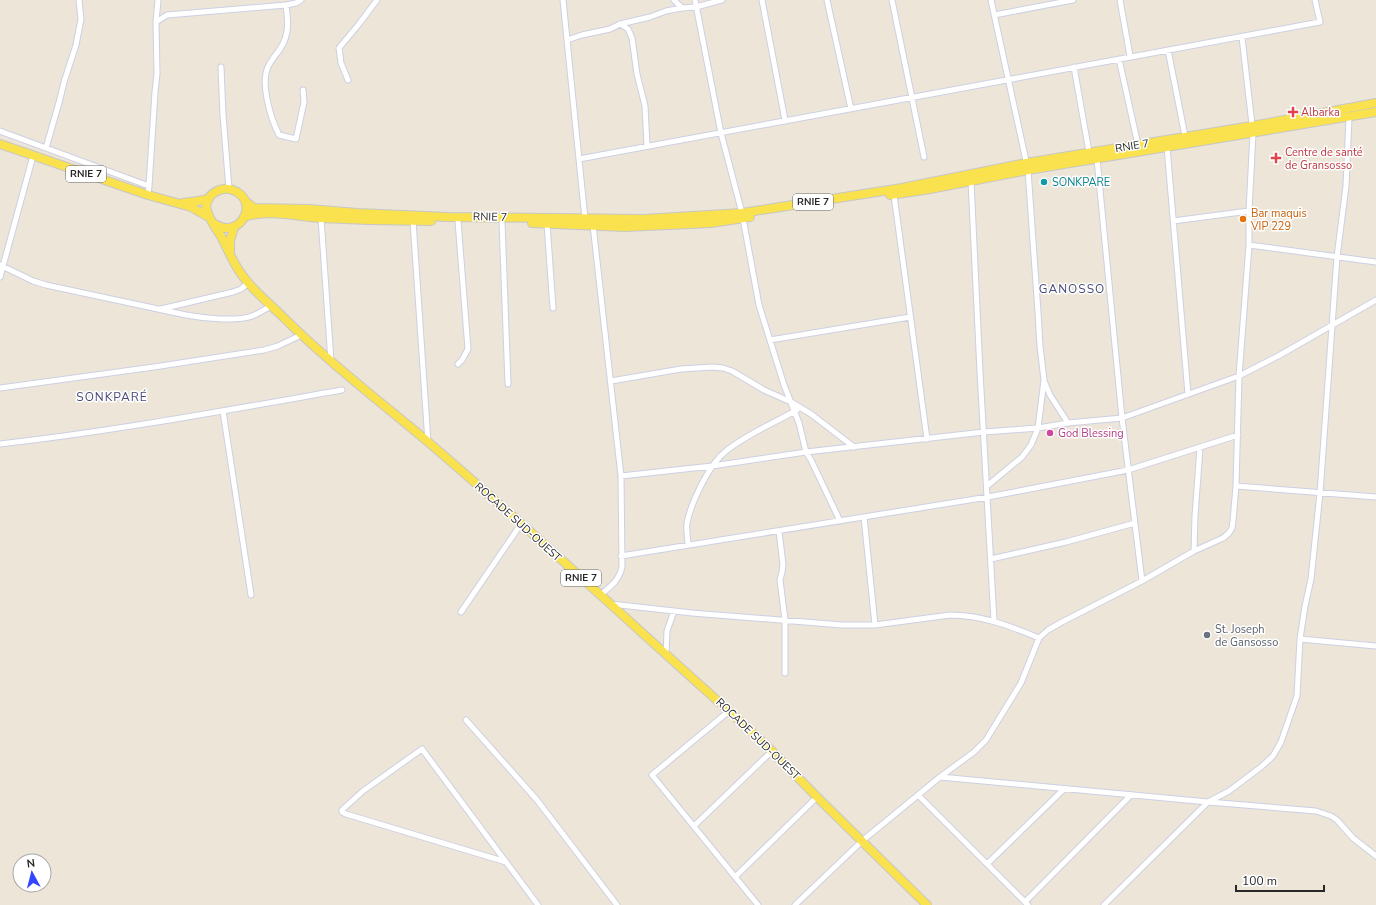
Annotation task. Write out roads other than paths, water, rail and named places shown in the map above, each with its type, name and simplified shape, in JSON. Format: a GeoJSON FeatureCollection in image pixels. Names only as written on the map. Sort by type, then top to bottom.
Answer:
{"type":"FeatureCollection","features":[{"type":"Feature","properties":{"kind":"main road","name":"RNIE 7"},"geometry":{"type":"LineString","coordinates":[[172,202],[188,202],[209,199],[218,190],[229,189],[237,192],[242,196],[245,202],[254,208],[309,209],[448,217],[588,222],[625,227],[711,223],[743,215],[1027,166],[1097,159],[1167,147],[1376,103]]}},
{"type":"Feature","properties":{"kind":"main road","name":"RNIE 7"},"geometry":{"type":"LineString","coordinates":[[743,215],[894,195],[971,181],[1027,166],[1089,152],[1185,136],[1252,130],[1349,118],[1376,112]]}},
{"type":"Feature","properties":{"kind":"main road","name":"RNIE 7"},"geometry":{"type":"LineString","coordinates":[[0,144],[148,195],[191,207],[222,228],[234,227]]}},
{"type":"Feature","properties":{"kind":"main road"},"geometry":{"type":"LineString","coordinates":[[209,199],[207,204],[210,219]]}},
{"type":"Feature","properties":{"kind":"main road"},"geometry":{"type":"LineString","coordinates":[[230,256],[230,241],[234,227],[240,223],[244,217],[246,207],[245,202]]}},
{"type":"Feature","properties":{"kind":"main road","name":"RNIE 7"},"geometry":{"type":"LineString","coordinates":[[244,217],[260,214],[321,218],[413,221],[547,224],[588,222]]}},
{"type":"Feature","properties":{"kind":"main road","name":"ROCADE SUD-OUEST"},"geometry":{"type":"LineString","coordinates":[[210,219],[223,240],[230,256],[248,283],[301,335],[331,362],[428,442],[729,711],[772,751],[928,905]]}},
{"type":"Feature","properties":{"kind":"street"},"geometry":{"type":"LineString","coordinates":[[46,148],[76,45],[82,19],[79,0]]}},
{"type":"Feature","properties":{"kind":"street"},"geometry":{"type":"LineString","coordinates":[[148,195],[154,92],[158,74],[156,22],[158,0]]}},
{"type":"Feature","properties":{"kind":"street"},"geometry":{"type":"LineString","coordinates":[[156,22],[167,15],[286,5],[296,3],[301,0]]}},
{"type":"Feature","properties":{"kind":"street"},"geometry":{"type":"LineString","coordinates":[[348,80],[340,63],[339,48],[376,0]]}},
{"type":"Feature","properties":{"kind":"street"},"geometry":{"type":"LineString","coordinates":[[563,0],[579,159],[611,381],[621,476],[621,572],[617,579],[600,595]]}},
{"type":"Feature","properties":{"kind":"street"},"geometry":{"type":"LineString","coordinates":[[674,0],[682,8]]}},
{"type":"Feature","properties":{"kind":"street"},"geometry":{"type":"LineString","coordinates":[[695,0],[721,132],[743,215],[759,305],[799,423],[806,452],[840,521]]}},
{"type":"Feature","properties":{"kind":"street"},"geometry":{"type":"LineString","coordinates":[[567,40],[582,35],[610,30],[620,24],[682,8],[696,7],[722,0]]}},
{"type":"Feature","properties":{"kind":"street"},"geometry":{"type":"LineString","coordinates":[[762,0],[786,120]]}},
{"type":"Feature","properties":{"kind":"street"},"geometry":{"type":"LineString","coordinates":[[827,0],[851,109]]}},
{"type":"Feature","properties":{"kind":"street"},"geometry":{"type":"LineString","coordinates":[[892,0],[924,157]]}},
{"type":"Feature","properties":{"kind":"street"},"geometry":{"type":"LineString","coordinates":[[987,486],[1027,451],[1031,445],[1038,428],[1044,380],[1040,346],[1027,166],[990,0]]}},
{"type":"Feature","properties":{"kind":"street"},"geometry":{"type":"LineString","coordinates":[[994,15],[1073,0]]}},
{"type":"Feature","properties":{"kind":"street"},"geometry":{"type":"LineString","coordinates":[[1120,0],[1130,56]]}},
{"type":"Feature","properties":{"kind":"street"},"geometry":{"type":"LineString","coordinates":[[579,159],[1320,22],[1315,0]]}},
{"type":"Feature","properties":{"kind":"street"},"geometry":{"type":"LineString","coordinates":[[286,5],[288,34],[285,42],[268,67],[266,74],[268,106],[279,135],[296,139],[303,107],[303,90]]}},
{"type":"Feature","properties":{"kind":"street"},"geometry":{"type":"LineString","coordinates":[[620,24],[628,29],[632,38],[638,74],[646,106],[647,146]]}},
{"type":"Feature","properties":{"kind":"street"},"geometry":{"type":"LineString","coordinates":[[795,905],[862,841],[940,777],[974,752],[986,740],[1021,683],[1039,638],[1048,630],[1142,581],[1194,551],[1229,534],[1233,520],[1236,486],[1239,376],[1248,245],[1252,130],[1242,37]]}},
{"type":"Feature","properties":{"kind":"street"},"geometry":{"type":"LineString","coordinates":[[1168,50],[1185,136]]}},
{"type":"Feature","properties":{"kind":"street"},"geometry":{"type":"LineString","coordinates":[[1119,59],[1138,145]]}},
{"type":"Feature","properties":{"kind":"street"},"geometry":{"type":"LineString","coordinates":[[221,67],[229,189]]}},
{"type":"Feature","properties":{"kind":"street"},"geometry":{"type":"LineString","coordinates":[[1074,68],[1089,152]]}},
{"type":"Feature","properties":{"kind":"street"},"geometry":{"type":"LineString","coordinates":[[1104,905],[1208,802],[1229,791],[1273,756],[1286,729],[1297,696],[1300,638],[1311,579],[1320,493],[1337,257],[1346,186],[1349,118]]}},
{"type":"Feature","properties":{"kind":"street"},"geometry":{"type":"LineString","coordinates":[[0,131],[149,186]]}},
{"type":"Feature","properties":{"kind":"street"},"geometry":{"type":"LineString","coordinates":[[1167,147],[1188,394]]}},
{"type":"Feature","properties":{"kind":"street"},"geometry":{"type":"LineString","coordinates":[[0,277],[1,266],[33,156]]}},
{"type":"Feature","properties":{"kind":"street"},"geometry":{"type":"LineString","coordinates":[[1097,159],[1122,418],[1142,581]]}},
{"type":"Feature","properties":{"kind":"street"},"geometry":{"type":"LineString","coordinates":[[971,181],[994,621]]}},
{"type":"Feature","properties":{"kind":"street"},"geometry":{"type":"LineString","coordinates":[[894,195],[927,439]]}},
{"type":"Feature","properties":{"kind":"street"},"geometry":{"type":"LineString","coordinates":[[1173,221],[1249,210]]}},
{"type":"Feature","properties":{"kind":"street"},"geometry":{"type":"LineString","coordinates":[[321,218],[331,362]]}},
{"type":"Feature","properties":{"kind":"street"},"geometry":{"type":"LineString","coordinates":[[413,221],[428,442]]}},
{"type":"Feature","properties":{"kind":"street"},"geometry":{"type":"LineString","coordinates":[[458,221],[468,349],[458,364]]}},
{"type":"Feature","properties":{"kind":"street"},"geometry":{"type":"LineString","coordinates":[[502,222],[508,384]]}},
{"type":"Feature","properties":{"kind":"street"},"geometry":{"type":"LineString","coordinates":[[547,224],[553,308]]}},
{"type":"Feature","properties":{"kind":"street"},"geometry":{"type":"LineString","coordinates":[[1248,245],[1376,262]]}},
{"type":"Feature","properties":{"kind":"street"},"geometry":{"type":"LineString","coordinates":[[1,266],[46,285],[186,315],[209,318],[241,319],[250,317],[271,306]]}},
{"type":"Feature","properties":{"kind":"street"},"geometry":{"type":"LineString","coordinates":[[160,309],[233,292],[248,283]]}},
{"type":"Feature","properties":{"kind":"street"},"geometry":{"type":"LineString","coordinates":[[621,476],[712,466],[806,452],[1122,418],[1239,376],[1280,355],[1376,300]]}},
{"type":"Feature","properties":{"kind":"street"},"geometry":{"type":"LineString","coordinates":[[770,340],[910,317]]}},
{"type":"Feature","properties":{"kind":"street"},"geometry":{"type":"LineString","coordinates":[[0,388],[154,368],[264,350],[278,346],[301,335]]}},
{"type":"Feature","properties":{"kind":"street"},"geometry":{"type":"LineString","coordinates":[[611,381],[681,369],[712,367],[732,371],[764,390],[801,407],[854,447]]}},
{"type":"Feature","properties":{"kind":"street"},"geometry":{"type":"LineString","coordinates":[[1044,380],[1050,395],[1068,423]]}},
{"type":"Feature","properties":{"kind":"street"},"geometry":{"type":"LineString","coordinates":[[0,444],[57,437],[223,411],[342,390]]}},
{"type":"Feature","properties":{"kind":"street"},"geometry":{"type":"LineString","coordinates":[[688,545],[687,525],[689,517],[700,488],[712,466],[725,451],[745,438],[786,417],[801,407]]}},
{"type":"Feature","properties":{"kind":"street"},"geometry":{"type":"LineString","coordinates":[[223,411],[251,595]]}},
{"type":"Feature","properties":{"kind":"street"},"geometry":{"type":"LineString","coordinates":[[621,556],[988,497],[1128,470],[1238,435]]}},
{"type":"Feature","properties":{"kind":"street"},"geometry":{"type":"LineString","coordinates":[[1194,551],[1200,448]]}},
{"type":"Feature","properties":{"kind":"street"},"geometry":{"type":"LineString","coordinates":[[1236,486],[1376,498]]}},
{"type":"Feature","properties":{"kind":"street"},"geometry":{"type":"LineString","coordinates":[[864,517],[875,625]]}},
{"type":"Feature","properties":{"kind":"street"},"geometry":{"type":"LineString","coordinates":[[991,559],[1066,542],[1135,523]]}},
{"type":"Feature","properties":{"kind":"street"},"geometry":{"type":"LineString","coordinates":[[461,612],[521,524]]}},
{"type":"Feature","properties":{"kind":"street"},"geometry":{"type":"LineString","coordinates":[[779,531],[782,565],[780,583],[785,620],[785,673]]}},
{"type":"Feature","properties":{"kind":"street"},"geometry":{"type":"LineString","coordinates":[[608,603],[674,611],[842,626],[875,625],[950,615],[968,616],[994,621],[1039,638]]}},
{"type":"Feature","properties":{"kind":"street"},"geometry":{"type":"LineString","coordinates":[[666,655],[667,631],[674,611]]}},
{"type":"Feature","properties":{"kind":"street"},"geometry":{"type":"LineString","coordinates":[[1300,638],[1376,646]]}},
{"type":"Feature","properties":{"kind":"street"},"geometry":{"type":"LineString","coordinates":[[729,711],[652,775],[758,905]]}},
{"type":"Feature","properties":{"kind":"street"},"geometry":{"type":"LineString","coordinates":[[466,720],[537,800],[617,905]]}},
{"type":"Feature","properties":{"kind":"street"},"geometry":{"type":"LineString","coordinates":[[506,862],[346,814],[342,812],[342,810],[363,791],[422,749],[538,905]]}},
{"type":"Feature","properties":{"kind":"street"},"geometry":{"type":"LineString","coordinates":[[694,826],[772,751]]}},
{"type":"Feature","properties":{"kind":"street"},"geometry":{"type":"LineString","coordinates":[[940,777],[1310,810],[1323,813],[1337,820],[1353,838],[1376,856]]}},
{"type":"Feature","properties":{"kind":"street"},"geometry":{"type":"LineString","coordinates":[[987,864],[1064,789]]}},
{"type":"Feature","properties":{"kind":"street"},"geometry":{"type":"LineString","coordinates":[[918,795],[1026,903],[1131,795]]}},
{"type":"Feature","properties":{"kind":"street"},"geometry":{"type":"LineString","coordinates":[[735,877],[817,797]]}},
{"type":"Feature","properties":{"kind":"street"},"geometry":{"type":"LineString","coordinates":[[1108,900],[1113,905]]}},
{"type":"Feature","properties":{"kind":"place","name":"Albarka"},"geometry":{"type":"Point","coordinates":[1293,112]}},
{"type":"Feature","properties":{"kind":"place","name":"Centre de santé de Gransosso"},"geometry":{"type":"Point","coordinates":[1276,158]}},
{"type":"Feature","properties":{"kind":"place","name":"SONKPARE"},"geometry":{"type":"Point","coordinates":[1044,182]}},
{"type":"Feature","properties":{"kind":"place","name":"Bar maquis VIP 229"},"geometry":{"type":"Point","coordinates":[1243,219]}},
{"type":"Feature","properties":{"kind":"place","name":"God Blessing"},"geometry":{"type":"Point","coordinates":[1050,433]}},
{"type":"Feature","properties":{"kind":"place","name":"St. Joseph de Gansosso"},"geometry":{"type":"Point","coordinates":[1207,635]}},
{"type":"Feature","properties":{"kind":"district","name":"GANOSSO"},"geometry":{"type":"Point","coordinates":[1072,289]}},
{"type":"Feature","properties":{"kind":"district","name":"SONKPARÉ"},"geometry":{"type":"Point","coordinates":[112,397]}}]}
